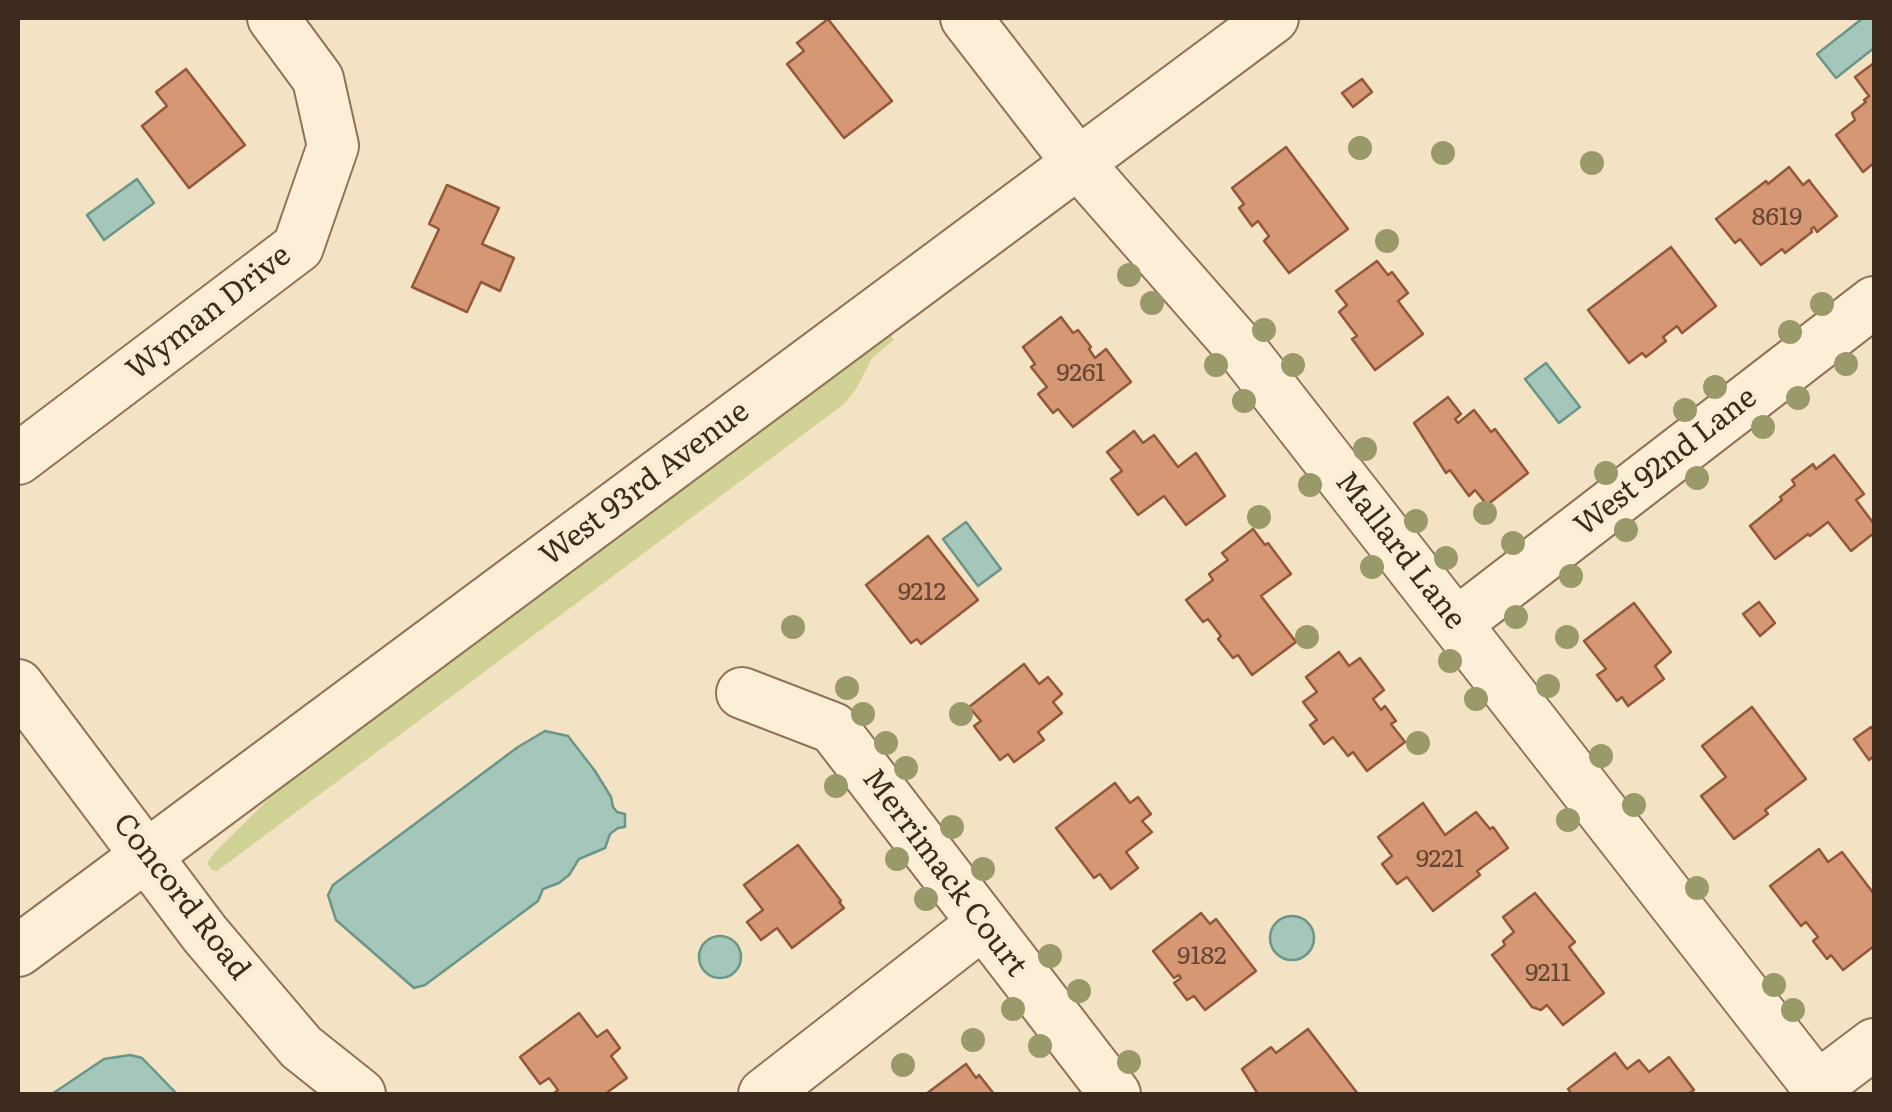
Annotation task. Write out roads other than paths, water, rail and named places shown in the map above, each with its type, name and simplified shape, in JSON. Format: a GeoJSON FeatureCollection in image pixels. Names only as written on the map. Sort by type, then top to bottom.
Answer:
{"type":"FeatureCollection","features":[{"type":"Feature","properties":{"kind":"street","name":"Wyman Drive"},"geometry":{"type":"LineString","coordinates":[[18,459],[298,247],[333,146],[318,79],[273,18]]}},
{"type":"Feature","properties":{"kind":"street","name":"Mallard Lane"},"geometry":{"type":"LineString","coordinates":[[966,18],[1078,163],[1243,352],[1820,1091]]}},
{"type":"Feature","properties":{"kind":"street","name":"West 93rd Avenue"},"geometry":{"type":"LineString","coordinates":[[18,951],[1274,18]]}},
{"type":"Feature","properties":{"kind":"street","name":"West 92nd Lane"},"geometry":{"type":"LineString","coordinates":[[1457,623],[1874,302]]}},
{"type":"Feature","properties":{"kind":"street","name":"Concord Road"},"geometry":{"type":"LineString","coordinates":[[18,685],[205,934],[301,1048],[360,1094]]}},
{"type":"Feature","properties":{"kind":"street","name":"Merrimack Court"},"geometry":{"type":"LineString","coordinates":[[742,692],[833,728],[1115,1094]]}},
{"type":"Feature","properties":{"kind":"street"},"geometry":{"type":"LineString","coordinates":[[764,1094],[982,924]]}},
{"type":"Feature","properties":{"kind":"street"},"geometry":{"type":"LineString","coordinates":[[1820,1091],[1874,1044]]}},
{"type":"Feature","properties":{"kind":"water"},"geometry":{"type":"Polygon","coordinates":[[[1863,18],[1874,18],[1874,48],[1836,78],[1817,54],[1863,18]]]}},
{"type":"Feature","properties":{"kind":"water"},"geometry":{"type":"Polygon","coordinates":[[[137,179],[154,203],[104,240],[87,215],[137,179]]]}},
{"type":"Feature","properties":{"kind":"water"},"geometry":{"type":"Polygon","coordinates":[[[1546,363],[1580,407],[1559,423],[1525,379],[1546,363]]]}},
{"type":"Feature","properties":{"kind":"water"},"geometry":{"type":"Polygon","coordinates":[[[966,522],[1001,569],[978,586],[943,539],[966,522]]]}},
{"type":"Feature","properties":{"kind":"water"},"geometry":{"type":"Polygon","coordinates":[[[545,731],[568,736],[595,771],[613,807],[625,814],[625,827],[610,834],[605,848],[579,859],[559,883],[543,889],[538,901],[425,985],[414,988],[336,920],[328,895],[333,885],[545,731]]]}},
{"type":"Feature","properties":{"kind":"water"},"geometry":{"type":"Polygon","coordinates":[[[1292,916],[1308,922],[1314,938],[1308,954],[1292,960],[1276,954],[1270,938],[1276,922],[1292,916]]]}},
{"type":"Feature","properties":{"kind":"water"},"geometry":{"type":"Polygon","coordinates":[[[720,936],[735,942],[741,957],[735,972],[720,978],[705,972],[699,957],[705,942],[720,936]]]}},
{"type":"Feature","properties":{"kind":"water"},"geometry":{"type":"Polygon","coordinates":[[[130,1055],[142,1058],[177,1094],[52,1094],[104,1059],[130,1055]]]}}]}
